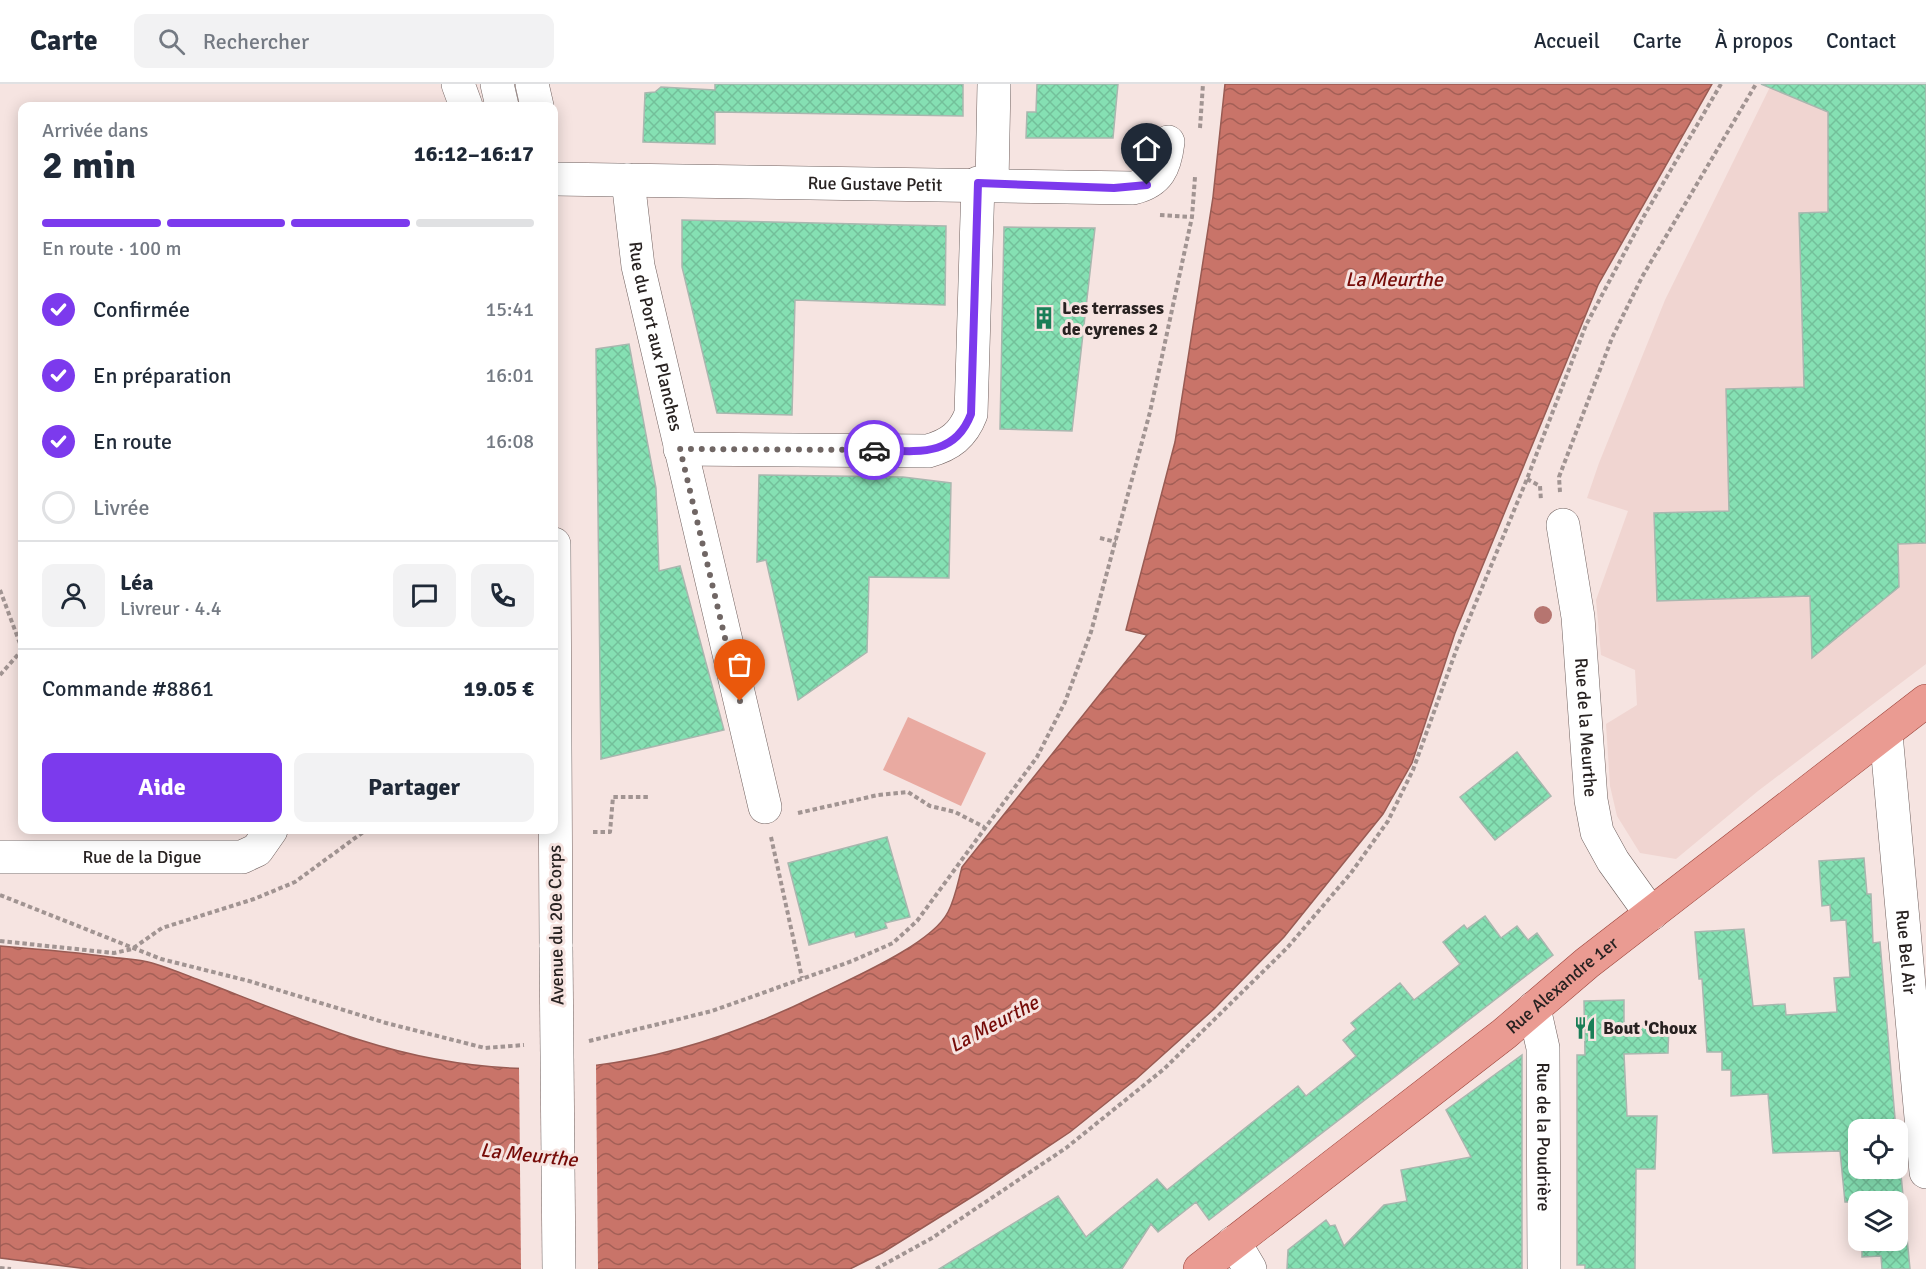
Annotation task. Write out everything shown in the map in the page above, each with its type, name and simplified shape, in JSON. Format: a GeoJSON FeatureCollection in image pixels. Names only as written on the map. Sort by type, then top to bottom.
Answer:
{"type":"FeatureCollection","features":[{"type":"Feature","properties":{"kind":"main road","name":"Rue Alexandre 1er"},"geometry":{"type":"LineString","coordinates":[[1200,1269],[1242,1256],[1534,1008],[1651,914],[1926,701]]}},
{"type":"Feature","properties":{"kind":"street"},"geometry":{"type":"LineString","coordinates":[[458,84],[465,102]]}},
{"type":"Feature","properties":{"kind":"street"},"geometry":{"type":"LineString","coordinates":[[497,84],[501,102]]}},
{"type":"Feature","properties":{"kind":"street"},"geometry":{"type":"LineString","coordinates":[[532,84],[536,102]]}},
{"type":"Feature","properties":{"kind":"street"},"geometry":{"type":"LineString","coordinates":[[680,449],[928,451],[942,447],[966,428],[971,414],[985,183],[994,84]]}},
{"type":"Feature","properties":{"kind":"street","name":"Rue Gustave Petit"},"geometry":{"type":"LineString","coordinates":[[558,179],[985,183],[1133,188],[1147,185],[1158,176],[1183,141]]}},
{"type":"Feature","properties":{"kind":"street","name":"Rue du Port aux Planches"},"geometry":{"type":"LineString","coordinates":[[628,180],[638,266],[766,814]]}},
{"type":"Feature","properties":{"kind":"street","name":"Rue de la Meurthe"},"geometry":{"type":"LineString","coordinates":[[1563,525],[1578,617],[1591,800],[1598,832],[1613,861],[1651,914]]}},
{"type":"Feature","properties":{"kind":"street","name":"Rue Bel Air"},"geometry":{"type":"LineString","coordinates":[[1886,734],[1926,1172]]}},
{"type":"Feature","properties":{"kind":"street","name":"Rue de la Digue"},"geometry":{"type":"LineString","coordinates":[[0,857],[242,857],[256,850],[269,834]]}},
{"type":"Feature","properties":{"kind":"street","name":"Avenue du 20e Corps"},"geometry":{"type":"LineString","coordinates":[[555,834],[559,1269]]}},
{"type":"Feature","properties":{"kind":"street","name":"Rue de la Poudrière"},"geometry":{"type":"LineString","coordinates":[[1534,1008],[1543,1048],[1544,1269]]}},
{"type":"Feature","properties":{"kind":"path"},"geometry":{"type":"LineString","coordinates":[[1183,141],[1203,84]]}},
{"type":"Feature","properties":{"kind":"path"},"geometry":{"type":"LineString","coordinates":[[876,1269],[932,1238],[1066,1148],[1164,1069],[1287,948],[1351,873],[1388,821],[1413,771],[1457,648],[1527,479],[1586,325],[1644,216],[1721,84]]}},
{"type":"Feature","properties":{"kind":"path"},"geometry":{"type":"LineString","coordinates":[[1563,525],[1559,477],[1612,338],[1642,277],[1756,84]]}},
{"type":"Feature","properties":{"kind":"path"},"geometry":{"type":"LineString","coordinates":[[944,884],[1037,757],[1065,702],[1091,632],[1150,412],[1192,217],[1196,172]]}},
{"type":"Feature","properties":{"kind":"path"},"geometry":{"type":"LineString","coordinates":[[1527,479],[1539,486]]}},
{"type":"Feature","properties":{"kind":"path"},"geometry":{"type":"LineString","coordinates":[[1100,538],[1116,542]]}},
{"type":"Feature","properties":{"kind":"path"},"geometry":{"type":"LineString","coordinates":[[0,590],[18,639]]}},
{"type":"Feature","properties":{"kind":"path"},"geometry":{"type":"LineString","coordinates":[[0,675],[18,655]]}},
{"type":"Feature","properties":{"kind":"path"},"geometry":{"type":"LineString","coordinates":[[802,978],[766,814],[908,792],[930,806],[955,812],[984,827]]}},
{"type":"Feature","properties":{"kind":"path"},"geometry":{"type":"LineString","coordinates":[[593,832],[610,832],[614,797],[650,797]]}},
{"type":"Feature","properties":{"kind":"path"},"geometry":{"type":"LineString","coordinates":[[0,940],[114,953],[132,949],[162,928],[254,899],[295,882],[361,834]]}},
{"type":"Feature","properties":{"kind":"path"},"geometry":{"type":"LineString","coordinates":[[0,895],[132,949]]}},
{"type":"Feature","properties":{"kind":"path"},"geometry":{"type":"LineString","coordinates":[[0,1268],[11,1269]]}},
{"type":"Feature","properties":{"kind":"shaded area"},"geometry":{"type":"Polygon","coordinates":[[[1926,84],[1926,664],[1758,791],[1676,859],[1640,853],[1617,816],[1610,786],[1606,724],[1637,705],[1635,670],[1601,655],[1596,600],[1628,511],[1587,498],[1599,463],[1665,300],[1770,87],[1926,84]]]}},
{"type":"Feature","properties":{"kind":"shaded area"},"geometry":{"type":"Polygon","coordinates":[[[908,717],[986,753],[961,806],[883,770],[908,717]]]}},
{"type":"Feature","properties":{"kind":"water","name":"La Meurthe"},"geometry":{"type":"Polygon","coordinates":[[[1225,84],[1712,84],[1598,285],[1455,633],[1412,763],[1383,814],[1284,937],[1214,1009],[1135,1080],[1070,1132],[882,1253],[850,1269],[88,1269],[0,1258],[0,946],[147,962],[360,1040],[421,1056],[481,1066],[538,1069],[595,1065],[651,1056],[707,1041],[763,1020],[890,959],[926,936],[939,924],[948,912],[962,867],[1147,635],[1126,630],[1175,442],[1213,197],[1225,84]]]}},
{"type":"Feature","properties":{"kind":"pier"},"geometry":{"type":"Polygon","coordinates":[[[596,1064],[598,1269],[521,1269],[519,1066],[596,1064]]]}},
{"type":"Feature","properties":{"kind":"building"},"geometry":{"type":"Polygon","coordinates":[[[715,84],[963,84],[963,116],[715,112],[715,144],[643,142],[645,93],[655,92],[661,87],[715,90],[715,84]]]}},
{"type":"Feature","properties":{"kind":"building"},"geometry":{"type":"Polygon","coordinates":[[[1037,84],[1118,84],[1113,138],[1026,138],[1027,112],[1036,112],[1037,84]]]}},
{"type":"Feature","properties":{"kind":"building"},"geometry":{"type":"Polygon","coordinates":[[[1761,84],[1926,84],[1926,543],[1898,544],[1899,587],[1812,658],[1810,596],[1657,601],[1654,513],[1729,511],[1726,389],[1804,387],[1799,213],[1828,212],[1828,112],[1761,84]]]}},
{"type":"Feature","properties":{"kind":"building"},"geometry":{"type":"Polygon","coordinates":[[[682,220],[946,226],[945,305],[795,300],[792,415],[717,413],[682,267],[682,220]]]}},
{"type":"Feature","properties":{"kind":"building","name":"Les terrasses de cyrenes 2"},"geometry":{"type":"Polygon","coordinates":[[[1004,227],[1095,228],[1072,431],[1000,429],[1004,227]]]}},
{"type":"Feature","properties":{"kind":"building"},"geometry":{"type":"Polygon","coordinates":[[[629,344],[656,488],[659,571],[680,566],[724,730],[601,759],[596,349],[629,344]]]}},
{"type":"Feature","properties":{"kind":"building"},"geometry":{"type":"Polygon","coordinates":[[[759,475],[903,477],[951,483],[949,578],[869,577],[867,652],[798,700],[766,560],[757,562],[759,475]]]}},
{"type":"Feature","properties":{"kind":"building"},"geometry":{"type":"Polygon","coordinates":[[[1517,752],[1551,796],[1495,840],[1460,797],[1517,752]]]}},
{"type":"Feature","properties":{"kind":"building"},"geometry":{"type":"Polygon","coordinates":[[[887,837],[910,917],[885,923],[887,928],[856,937],[854,932],[809,945],[788,863],[887,837]]]}},
{"type":"Feature","properties":{"kind":"building"},"geometry":{"type":"Polygon","coordinates":[[[1864,858],[1867,894],[1871,894],[1873,943],[1880,942],[1895,1119],[1848,1119],[1848,1179],[1901,1179],[1903,1191],[1848,1191],[1848,1202],[1845,1202],[1840,1151],[1773,1153],[1768,1094],[1731,1096],[1731,1070],[1722,1070],[1722,1052],[1707,1052],[1702,979],[1699,979],[1695,932],[1744,929],[1753,1006],[1785,1004],[1786,1015],[1837,1012],[1834,978],[1850,977],[1846,920],[1831,921],[1830,905],[1822,906],[1819,861],[1864,858]]]}},
{"type":"Feature","properties":{"kind":"building"},"geometry":{"type":"Polygon","coordinates":[[[1485,916],[1501,938],[1517,926],[1528,940],[1537,933],[1553,955],[1209,1220],[1196,1202],[1158,1232],[1151,1224],[1122,1269],[939,1269],[1058,1196],[1086,1237],[1157,1179],[1167,1190],[1298,1086],[1306,1096],[1356,1056],[1343,1040],[1356,1029],[1351,1023],[1400,983],[1414,1000],[1460,964],[1443,942],[1464,925],[1467,929],[1485,916]]]}},
{"type":"Feature","properties":{"kind":"building"},"geometry":{"type":"Polygon","coordinates":[[[1624,1000],[1624,1026],[1669,1025],[1668,1053],[1624,1054],[1627,1116],[1657,1116],[1655,1169],[1636,1169],[1635,1269],[1585,1269],[1585,1265],[1577,1265],[1577,1055],[1585,1055],[1584,1001],[1624,1000]]]}},
{"type":"Feature","properties":{"kind":"building"},"geometry":{"type":"Polygon","coordinates":[[[1522,1055],[1522,1269],[1287,1269],[1288,1250],[1326,1220],[1330,1226],[1335,1225],[1344,1246],[1384,1205],[1407,1201],[1401,1170],[1471,1157],[1446,1110],[1522,1055]]]}},
{"type":"Feature","properties":{"kind":"building"},"geometry":{"type":"Polygon","coordinates":[[[1908,1248],[1910,1269],[1882,1269],[1881,1256],[1862,1257],[1862,1251],[1908,1251],[1908,1248]]]}},
{"type":"Feature","properties":{"kind":"way so far"},"geometry":{"type":"LineString","coordinates":[[740,701],[680,449],[874,450]]}},
{"type":"Feature","properties":{"kind":"place","name":"Les terrasses de cyrenes 2"},"geometry":{"type":"Point","coordinates":[1044,318]}},
{"type":"Feature","properties":{"kind":"place","name":"Bout 'Choux"},"geometry":{"type":"Point","coordinates":[1585,1028]}},
{"type":"Feature","properties":{"kind":"route"},"geometry":{"type":"LineString","coordinates":[[874,450],[928,451],[942,447],[966,428],[971,414],[978,183],[1114,188],[1147,185]]}}]}
